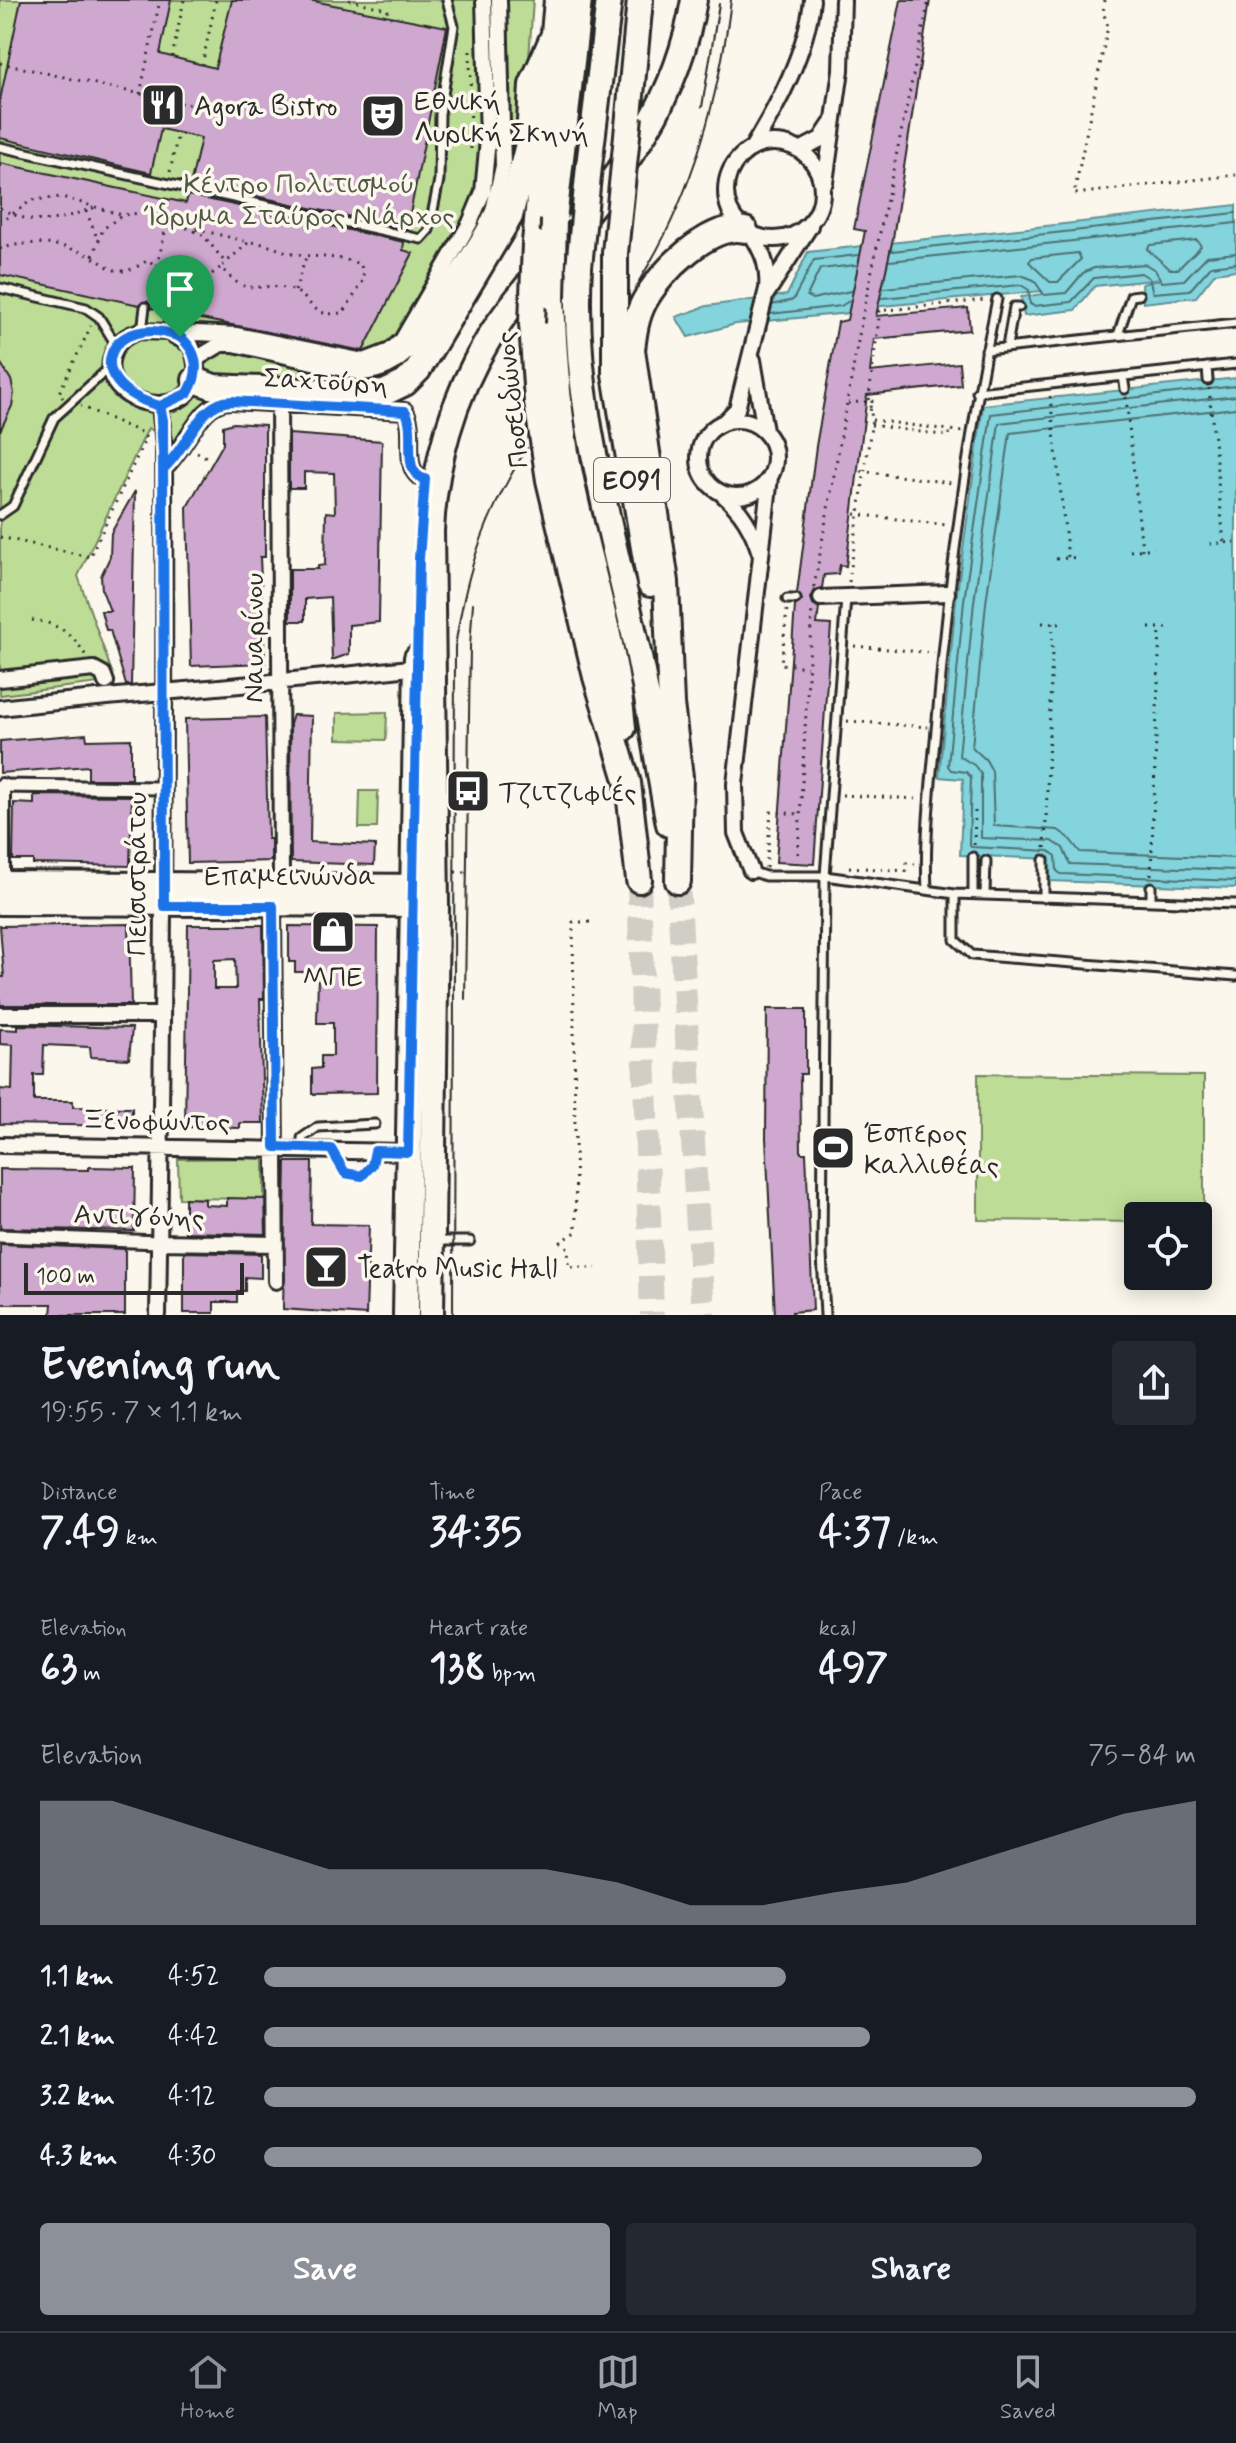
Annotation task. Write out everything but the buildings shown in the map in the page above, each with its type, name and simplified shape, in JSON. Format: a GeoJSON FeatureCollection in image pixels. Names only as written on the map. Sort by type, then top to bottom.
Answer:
{"type":"FeatureCollection","features":[{"type":"Feature","properties":{"kind":"main road","name":"Ποσειδώνος"},"geometry":{"type":"LineString","coordinates":[[557,0],[535,243],[532,323],[537,402],[551,493],[596,677],[628,783],[639,880]]}},
{"type":"Feature","properties":{"kind":"main road"},"geometry":{"type":"LineString","coordinates":[[579,0],[554,220],[552,297],[564,440],[618,672],[628,783]]}},
{"type":"Feature","properties":{"kind":"main road"},"geometry":{"type":"LineString","coordinates":[[609,0],[579,267],[578,344],[587,429],[635,638],[678,875],[680,777],[671,704],[666,582],[632,368],[633,337],[645,299],[674,265],[718,232],[735,228],[749,232]]}},
{"type":"Feature","properties":{"kind":"main road","name":"ΕΟ91"},"geometry":{"type":"LineString","coordinates":[[640,0],[615,253],[613,337],[620,411],[671,704]]}},
{"type":"Feature","properties":{"kind":"main road"},"geometry":{"type":"LineString","coordinates":[[439,886],[413,857],[425,479],[437,417],[462,358],[491,311],[631,131],[661,74],[678,0]]}},
{"type":"Feature","properties":{"kind":"main road"},"geometry":{"type":"LineString","coordinates":[[406,1315],[408,1152],[421,1066],[439,886],[431,531],[435,480],[465,384],[489,337],[625,164],[660,109],[679,67],[694,0]]}},
{"type":"Feature","properties":{"kind":"main road"},"geometry":{"type":"LineString","coordinates":[[195,369],[214,387],[279,397],[384,393],[405,383],[418,370],[510,216],[529,140],[532,85],[555,32]]}},
{"type":"Feature","properties":{"kind":"main road","name":"Επαμεινώνδα"},"geometry":{"type":"LineString","coordinates":[[1,890],[164,896],[277,896],[439,886]]}},
{"type":"Feature","properties":{"kind":"main road"},"geometry":{"type":"LineString","coordinates":[[421,1066],[432,1245],[431,1315]]}},
{"type":"Feature","properties":{"kind":"main road"},"geometry":{"type":"LineString","coordinates":[[407,1249],[432,1245]]}},
{"type":"Feature","properties":{"kind":"street"},"geometry":{"type":"LineString","coordinates":[[174,334],[191,345],[195,369],[188,393],[160,406],[134,398],[121,390],[113,380],[110,367],[116,345],[127,335],[142,331],[237,335],[364,361],[390,351],[402,340],[470,223],[483,192],[488,139],[484,0]]}},
{"type":"Feature","properties":{"kind":"street"},"geometry":{"type":"LineString","coordinates":[[195,369],[221,344],[234,344],[361,373],[379,371],[395,363],[409,350],[484,230],[499,190],[503,166],[499,0]]}},
{"type":"Feature","properties":{"kind":"street"},"geometry":{"type":"LineString","coordinates":[[761,557],[748,522],[739,508],[703,476],[699,455],[707,434],[737,409],[765,296],[768,270],[764,255],[728,208],[727,180],[732,167],[752,148],[773,112],[800,46],[812,0]]}},
{"type":"Feature","properties":{"kind":"street"},"geometry":{"type":"LineString","coordinates":[[765,296],[793,256],[822,200],[841,70],[843,0]]}},
{"type":"Feature","properties":{"kind":"street"},"geometry":{"type":"LineString","coordinates":[[773,112],[775,129],[818,171],[822,200]]}},
{"type":"Feature","properties":{"kind":"street"},"geometry":{"type":"LineString","coordinates":[[752,148],[774,142],[793,147],[821,139],[833,121]]}},
{"type":"Feature","properties":{"kind":"street"},"geometry":{"type":"LineString","coordinates":[[749,232],[781,239],[795,235],[816,215]]}},
{"type":"Feature","properties":{"kind":"street"},"geometry":{"type":"LineString","coordinates":[[752,347],[765,431],[776,453],[770,477],[735,784],[736,833],[758,873]]}},
{"type":"Feature","properties":{"kind":"street","name":"Σαχτούρη"},"geometry":{"type":"LineString","coordinates":[[164,468],[178,455],[214,403],[279,397],[405,411],[411,424],[412,470],[417,478],[425,479]]}},
{"type":"Feature","properties":{"kind":"street","name":"Ναυαρίνου"},"geometry":{"type":"LineString","coordinates":[[276,1281],[279,397]]}},
{"type":"Feature","properties":{"kind":"street","name":"Πεισιστράτου"},"geometry":{"type":"LineString","coordinates":[[158,1315],[164,896],[164,468],[160,406]]}},
{"type":"Feature","properties":{"kind":"street"},"geometry":{"type":"LineString","coordinates":[[724,421],[746,420],[765,431]]}},
{"type":"Feature","properties":{"kind":"street"},"geometry":{"type":"LineString","coordinates":[[719,492],[730,496],[753,493],[770,477]]}},
{"type":"Feature","properties":{"kind":"street"},"geometry":{"type":"LineString","coordinates":[[821,598],[947,593]]}},
{"type":"Feature","properties":{"kind":"street"},"geometry":{"type":"LineString","coordinates":[[0,708],[109,689],[163,690],[280,684],[417,667]]}},
{"type":"Feature","properties":{"kind":"street"},"geometry":{"type":"LineString","coordinates":[[0,679],[89,669],[98,670],[109,689]]}},
{"type":"Feature","properties":{"kind":"street"},"geometry":{"type":"LineString","coordinates":[[1,890],[1,786],[162,788]]}},
{"type":"Feature","properties":{"kind":"street"},"geometry":{"type":"LineString","coordinates":[[0,1015],[162,1015]]}},
{"type":"Feature","properties":{"kind":"street","name":"Ξενοφώντος"},"geometry":{"type":"LineString","coordinates":[[0,1145],[275,1147],[408,1152]]}},
{"type":"Feature","properties":{"kind":"street","name":"Αντιγόνης"},"geometry":{"type":"LineString","coordinates":[[0,1236],[276,1244]]}},
{"type":"Feature","properties":{"kind":"lane"},"geometry":{"type":"LineString","coordinates":[[0,147],[413,239],[425,236],[439,180],[440,114],[454,26],[447,0]]}},
{"type":"Feature","properties":{"kind":"lane"},"geometry":{"type":"LineString","coordinates":[[0,288],[86,308],[99,317],[116,345]]}},
{"type":"Feature","properties":{"kind":"lane"},"geometry":{"type":"LineString","coordinates":[[1118,335],[1131,296],[1139,295]]}},
{"type":"Feature","properties":{"kind":"lane"},"geometry":{"type":"LineString","coordinates":[[927,890],[930,800],[947,593],[970,432],[997,299]]}},
{"type":"Feature","properties":{"kind":"lane"},"geometry":{"type":"LineString","coordinates":[[142,331],[145,307]]}},
{"type":"Feature","properties":{"kind":"lane"},"geometry":{"type":"LineString","coordinates":[[1007,346],[1014,307],[1019,307]]}},
{"type":"Feature","properties":{"kind":"lane"},"geometry":{"type":"LineString","coordinates":[[170,312],[174,334]]}},
{"type":"Feature","properties":{"kind":"lane"},"geometry":{"type":"LineString","coordinates":[[986,350],[1236,323]]}},
{"type":"Feature","properties":{"kind":"lane"},"geometry":{"type":"LineString","coordinates":[[977,392],[1236,364]]}},
{"type":"Feature","properties":{"kind":"lane"},"geometry":{"type":"LineString","coordinates":[[0,515],[13,506],[54,418],[110,367]]}},
{"type":"Feature","properties":{"kind":"lane"},"geometry":{"type":"LineString","coordinates":[[1207,367],[1208,380]]}},
{"type":"Feature","properties":{"kind":"lane"},"geometry":{"type":"LineString","coordinates":[[1123,376],[1125,389]]}},
{"type":"Feature","properties":{"kind":"lane"},"geometry":{"type":"LineString","coordinates":[[1049,384],[1050,396]]}},
{"type":"Feature","properties":{"kind":"lane"},"geometry":{"type":"LineString","coordinates":[[825,1315],[822,1254],[825,876],[846,598]]}},
{"type":"Feature","properties":{"kind":"lane"},"geometry":{"type":"LineString","coordinates":[[973,857],[973,894]]}},
{"type":"Feature","properties":{"kind":"lane"},"geometry":{"type":"LineString","coordinates":[[1044,860],[1044,898]]}},
{"type":"Feature","properties":{"kind":"lane"},"geometry":{"type":"LineString","coordinates":[[985,894],[986,861]]}},
{"type":"Feature","properties":{"kind":"lane"},"geometry":{"type":"LineString","coordinates":[[758,873],[825,876],[955,894],[1236,904]]}},
{"type":"Feature","properties":{"kind":"lane"},"geometry":{"type":"LineString","coordinates":[[1151,887],[1151,901]]}},
{"type":"Feature","properties":{"kind":"lane"},"geometry":{"type":"LineString","coordinates":[[955,894],[955,940],[972,955],[1236,976]]}},
{"type":"Feature","properties":{"kind":"lane"},"geometry":{"type":"LineString","coordinates":[[302,1148],[302,1138],[310,1129],[375,1124]]}},
{"type":"Feature","properties":{"kind":"lane"},"geometry":{"type":"LineString","coordinates":[[331,1149],[340,1167],[353,1176],[367,1172],[375,1151]]}},
{"type":"Feature","properties":{"kind":"lane"},"geometry":{"type":"LineString","coordinates":[[432,1245],[470,1241]]}},
{"type":"Feature","properties":{"kind":"path"},"geometry":{"type":"LineString","coordinates":[[140,94],[160,0]]}},
{"type":"Feature","properties":{"kind":"path"},"geometry":{"type":"LineString","coordinates":[[172,57],[184,0]]}},
{"type":"Feature","properties":{"kind":"path"},"geometry":{"type":"LineString","coordinates":[[202,65],[216,0]]}},
{"type":"Feature","properties":{"kind":"path"},"geometry":{"type":"LineString","coordinates":[[349,0],[387,9],[391,18]]}},
{"type":"Feature","properties":{"kind":"path"},"geometry":{"type":"LineString","coordinates":[[798,854],[807,667],[818,555],[864,311],[929,0]]}},
{"type":"Feature","properties":{"kind":"path"},"geometry":{"type":"LineString","coordinates":[[1105,0],[1103,12],[1108,26],[1074,194],[1236,175]]}},
{"type":"Feature","properties":{"kind":"path"},"geometry":{"type":"LineString","coordinates":[[470,42],[471,157],[475,165]]}},
{"type":"Feature","properties":{"kind":"path"},"geometry":{"type":"LineString","coordinates":[[0,63],[232,114]]}},
{"type":"Feature","properties":{"kind":"path"},"geometry":{"type":"LineString","coordinates":[[167,184],[178,133]]}},
{"type":"Feature","properties":{"kind":"path"},"geometry":{"type":"LineString","coordinates":[[0,223],[32,200],[54,197],[122,215],[149,212],[191,228],[306,255],[352,261],[361,265],[364,279],[353,292],[347,308],[335,314],[320,313],[295,291],[242,286],[221,267]]}},
{"type":"Feature","properties":{"kind":"path"},"geometry":{"type":"LineString","coordinates":[[0,208],[46,222],[96,207]]}},
{"type":"Feature","properties":{"kind":"path"},"geometry":{"type":"LineString","coordinates":[[86,211],[98,241]]}},
{"type":"Feature","properties":{"kind":"path"},"geometry":{"type":"LineString","coordinates":[[93,257],[106,225],[122,215]]}},
{"type":"Feature","properties":{"kind":"path"},"geometry":{"type":"LineString","coordinates":[[157,267],[168,219]]}},
{"type":"Feature","properties":{"kind":"path"},"geometry":{"type":"LineString","coordinates":[[191,228],[210,241],[224,261]]}},
{"type":"Feature","properties":{"kind":"path"},"geometry":{"type":"LineString","coordinates":[[0,249],[22,244],[70,249],[119,271],[148,260],[157,267],[167,266],[181,282],[193,283],[221,267],[224,261],[249,242]]}},
{"type":"Feature","properties":{"kind":"path"},"geometry":{"type":"LineString","coordinates":[[295,291],[306,255]]}},
{"type":"Feature","properties":{"kind":"path"},"geometry":{"type":"LineString","coordinates":[[846,598],[872,423],[869,413],[871,372],[879,311],[997,299]]}},
{"type":"Feature","properties":{"kind":"path"},"geometry":{"type":"LineString","coordinates":[[0,537],[90,557],[146,438],[142,433],[70,401],[59,393],[90,329]]}},
{"type":"Feature","properties":{"kind":"path"},"geometry":{"type":"LineString","coordinates":[[1208,380],[1224,543]]}},
{"type":"Feature","properties":{"kind":"path"},"geometry":{"type":"LineString","coordinates":[[1125,389],[1142,550]]}},
{"type":"Feature","properties":{"kind":"path"},"geometry":{"type":"LineString","coordinates":[[1050,396],[1068,558]]}},
{"type":"Feature","properties":{"kind":"path"},"geometry":{"type":"LineString","coordinates":[[848,403],[872,401],[869,413]]}},
{"type":"Feature","properties":{"kind":"path"},"geometry":{"type":"LineString","coordinates":[[872,423],[949,436],[950,430],[970,432]]}},
{"type":"Feature","properties":{"kind":"path"},"geometry":{"type":"LineString","coordinates":[[197,452],[208,458]]}},
{"type":"Feature","properties":{"kind":"path"},"geometry":{"type":"LineString","coordinates":[[863,472],[944,482]]}},
{"type":"Feature","properties":{"kind":"path"},"geometry":{"type":"LineString","coordinates":[[857,514],[939,524]]}},
{"type":"Feature","properties":{"kind":"path"},"geometry":{"type":"LineString","coordinates":[[1210,544],[1235,542]]}},
{"type":"Feature","properties":{"kind":"path"},"geometry":{"type":"LineString","coordinates":[[1130,551],[1154,548]]}},
{"type":"Feature","properties":{"kind":"path"},"geometry":{"type":"LineString","coordinates":[[1056,559],[1080,557]]}},
{"type":"Feature","properties":{"kind":"path"},"geometry":{"type":"LineString","coordinates":[[792,599],[781,664],[807,667]]}},
{"type":"Feature","properties":{"kind":"path"},"geometry":{"type":"LineString","coordinates":[[32,620],[50,622],[64,630],[79,644],[87,657],[89,669]]}},
{"type":"Feature","properties":{"kind":"path"},"geometry":{"type":"LineString","coordinates":[[1042,623],[1064,624]]}},
{"type":"Feature","properties":{"kind":"path"},"geometry":{"type":"LineString","coordinates":[[1044,860],[1053,623]]}},
{"type":"Feature","properties":{"kind":"path"},"geometry":{"type":"LineString","coordinates":[[1149,628],[1171,628]]}},
{"type":"Feature","properties":{"kind":"path"},"geometry":{"type":"LineString","coordinates":[[1151,887],[1160,628]]}},
{"type":"Feature","properties":{"kind":"path"},"geometry":{"type":"LineString","coordinates":[[842,645],[924,653]]}},
{"type":"Feature","properties":{"kind":"path"},"geometry":{"type":"LineString","coordinates":[[836,720],[918,727]]}},
{"type":"Feature","properties":{"kind":"path"},"geometry":{"type":"LineString","coordinates":[[830,794],[913,799]]}},
{"type":"Feature","properties":{"kind":"path"},"geometry":{"type":"LineString","coordinates":[[973,857],[975,811]]}},
{"type":"Feature","properties":{"kind":"path"},"geometry":{"type":"LineString","coordinates":[[758,873],[771,812],[800,814]]}},
{"type":"Feature","properties":{"kind":"path"},"geometry":{"type":"LineString","coordinates":[[826,866],[906,871],[907,863]]}},
{"type":"Feature","properties":{"kind":"path"},"geometry":{"type":"LineString","coordinates":[[439,886],[460,879]]}},
{"type":"Feature","properties":{"kind":"path"},"geometry":{"type":"LineString","coordinates":[[590,922],[573,922],[576,1232],[561,1242],[568,1248],[569,1267],[596,1268]]}},
{"type":"Feature","properties":{"kind":"green space","name":"Κέντρο Πολιτισμού Ίδρυμα Σταύρος Νιάρχος"},"geometry":{"type":"Polygon","coordinates":[[[0,0],[533,0],[524,132],[427,376],[413,393],[398,400],[369,402],[213,395],[180,444],[148,428],[78,576],[115,681],[0,695],[0,0]]]}},
{"type":"Feature","properties":{"kind":"green space"},"geometry":{"type":"Polygon","coordinates":[[[387,712],[386,740],[337,739],[337,713],[387,712]]]}},
{"type":"Feature","properties":{"kind":"green space"},"geometry":{"type":"Polygon","coordinates":[[[360,791],[378,791],[377,828],[359,828],[360,791]]]}},
{"type":"Feature","properties":{"kind":"green space"},"geometry":{"type":"Polygon","coordinates":[[[978,1074],[1204,1076],[1204,1202],[1124,1202],[1124,1222],[978,1220],[978,1074]]]}},
{"type":"Feature","properties":{"kind":"green space"},"geometry":{"type":"Polygon","coordinates":[[[264,1158],[264,1199],[179,1198],[178,1159],[264,1158]]]}},
{"type":"Feature","properties":{"kind":"water"},"geometry":{"type":"Polygon","coordinates":[[[1236,205],[1236,270],[1215,273],[1196,297],[1143,303],[1142,284],[1162,279],[1095,286],[1075,310],[1024,316],[1021,297],[1043,294],[1042,291],[850,309],[849,313],[736,324],[688,337],[676,317],[707,306],[787,295],[808,252],[1236,205]]]}},
{"type":"Feature","properties":{"kind":"water"},"geometry":{"type":"Polygon","coordinates":[[[1236,378],[1236,888],[1050,881],[1049,859],[960,855],[963,779],[939,777],[956,600],[983,405],[1236,378]]]}},
{"type":"Feature","properties":{"kind":"tunnel"},"geometry":{"type":"LineString","coordinates":[[639,880],[652,1315]]}},
{"type":"Feature","properties":{"kind":"tunnel"},"geometry":{"type":"LineString","coordinates":[[678,881],[703,1315]]}},
{"type":"Feature","properties":{"kind":"tram line"},"geometry":{"type":"LineString","coordinates":[[639,281],[674,215],[701,145],[719,74],[731,0]]}},
{"type":"Feature","properties":{"kind":"tram line"},"geometry":{"type":"LineString","coordinates":[[702,107],[719,4]]}},
{"type":"Feature","properties":{"kind":"tram line"},"geometry":{"type":"LineString","coordinates":[[453,1315],[455,647],[465,592],[480,543],[500,496],[527,448]]}},
{"type":"Feature","properties":{"kind":"tram line"},"geometry":{"type":"LineString","coordinates":[[465,999],[473,603]]}},
{"type":"Feature","properties":{"kind":"place","name":"Agora Bistro"},"geometry":{"type":"Point","coordinates":[163,105]}},
{"type":"Feature","properties":{"kind":"place","name":"Εθνική Λυρική Σκηνή"},"geometry":{"type":"Point","coordinates":[383,116]}},
{"type":"Feature","properties":{"kind":"place","name":"Τζιτζιφιές"},"geometry":{"type":"Point","coordinates":[468,791]}},
{"type":"Feature","properties":{"kind":"place","name":"ΜΠΕ"},"geometry":{"type":"Point","coordinates":[333,932]}},
{"type":"Feature","properties":{"kind":"place","name":"Έσπερος Καλλιθέας"},"geometry":{"type":"Point","coordinates":[833,1148]}},
{"type":"Feature","properties":{"kind":"place","name":"Teatro Music Hall"},"geometry":{"type":"Point","coordinates":[326,1267]}},
{"type":"Feature","properties":{"kind":"route"},"geometry":{"type":"LineString","coordinates":[[180,337],[154,331],[127,335],[116,345],[110,367],[113,380],[121,390],[134,398],[160,406],[163,420],[162,788],[164,906],[273,906],[275,1147],[331,1149],[345,1173],[362,1176],[372,1165],[375,1151],[408,1152],[419,559],[425,479],[417,478],[412,470],[411,424],[405,411],[232,401],[214,403],[178,455],[164,468],[163,420],[160,406],[179,400],[188,393],[197,372],[191,345],[180,337]]}}]}
